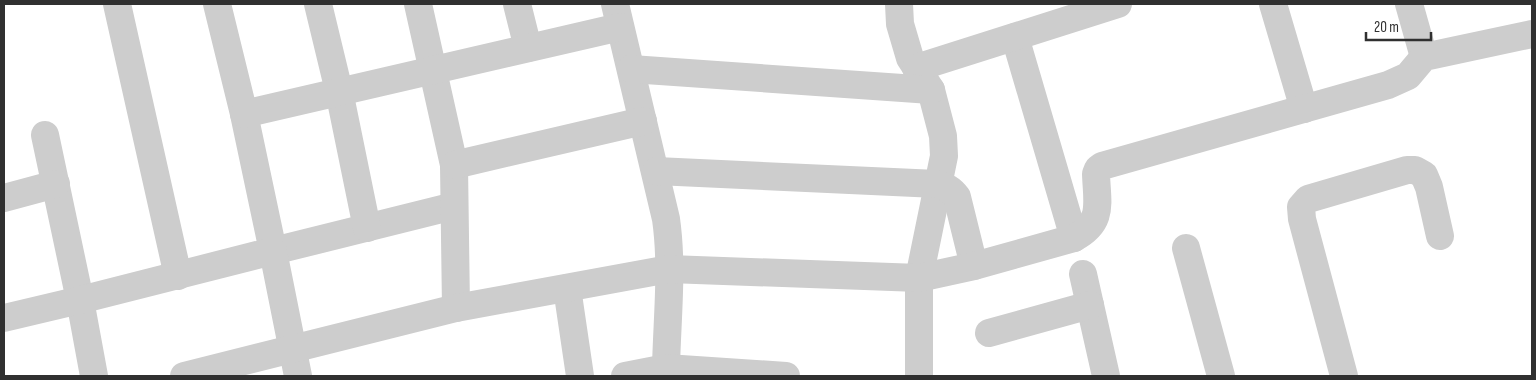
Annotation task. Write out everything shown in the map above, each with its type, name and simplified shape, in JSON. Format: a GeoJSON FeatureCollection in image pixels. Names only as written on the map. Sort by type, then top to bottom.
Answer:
{"type":"FeatureCollection","features":[{"type":"Feature","properties":{"kind":"street"},"geometry":{"type":"LineString","coordinates":[[117,4],[178,276]]}},
{"type":"Feature","properties":{"kind":"street"},"geometry":{"type":"LineString","coordinates":[[217,4],[244,114],[298,376]]}},
{"type":"Feature","properties":{"kind":"street"},"geometry":{"type":"LineString","coordinates":[[318,4],[367,228]]}},
{"type":"Feature","properties":{"kind":"street"},"geometry":{"type":"LineString","coordinates":[[418,4],[454,165],[456,308]]}},
{"type":"Feature","properties":{"kind":"street"},"geometry":{"type":"LineString","coordinates":[[517,4],[528,48]]}},
{"type":"Feature","properties":{"kind":"street"},"geometry":{"type":"LineString","coordinates":[[899,4],[900,24],[910,58],[924,79],[943,136],[944,156],[919,278],[919,376]]}},
{"type":"Feature","properties":{"kind":"street"},"geometry":{"type":"LineString","coordinates":[[631,69],[924,79],[1015,36],[1118,4]]}},
{"type":"Feature","properties":{"kind":"street"},"geometry":{"type":"LineString","coordinates":[[1273,4],[1304,109]]}},
{"type":"Feature","properties":{"kind":"street"},"geometry":{"type":"LineString","coordinates":[[1408,4],[1424,57]]}},
{"type":"Feature","properties":{"kind":"street"},"geometry":{"type":"LineString","coordinates":[[244,114],[528,48],[617,15],[656,171],[670,244],[666,368]]}},
{"type":"Feature","properties":{"kind":"street"},"geometry":{"type":"LineString","coordinates":[[184,376],[456,308],[669,268],[919,278],[974,266],[1074,238],[1086,232],[1094,222],[1097,209],[1096,174],[1098,169],[1388,85],[1408,76],[1424,57],[1532,34]]}},
{"type":"Feature","properties":{"kind":"street"},"geometry":{"type":"LineString","coordinates":[[1015,36],[1074,238]]}},
{"type":"Feature","properties":{"kind":"street"},"geometry":{"type":"LineString","coordinates":[[454,165],[643,121]]}},
{"type":"Feature","properties":{"kind":"street"},"geometry":{"type":"LineString","coordinates":[[45,135],[94,376]]}},
{"type":"Feature","properties":{"kind":"street"},"geometry":{"type":"LineString","coordinates":[[1342,376],[1302,219],[1301,207],[1308,199],[1407,170],[1415,170],[1424,175],[1429,187],[1440,236]]}},
{"type":"Feature","properties":{"kind":"street"},"geometry":{"type":"LineString","coordinates":[[656,171],[937,184],[952,190],[957,197],[974,266]]}},
{"type":"Feature","properties":{"kind":"street"},"geometry":{"type":"LineString","coordinates":[[4,198],[56,184]]}},
{"type":"Feature","properties":{"kind":"street"},"geometry":{"type":"LineString","coordinates":[[4,318],[454,206]]}},
{"type":"Feature","properties":{"kind":"street"},"geometry":{"type":"LineString","coordinates":[[1186,248],[1221,376]]}},
{"type":"Feature","properties":{"kind":"street"},"geometry":{"type":"LineString","coordinates":[[1083,274],[1106,376]]}},
{"type":"Feature","properties":{"kind":"street"},"geometry":{"type":"LineString","coordinates":[[567,288],[580,376]]}},
{"type":"Feature","properties":{"kind":"street"},"geometry":{"type":"LineString","coordinates":[[989,333],[1090,305]]}},
{"type":"Feature","properties":{"kind":"street"},"geometry":{"type":"LineString","coordinates":[[625,376],[666,368],[786,376]]}}]}
